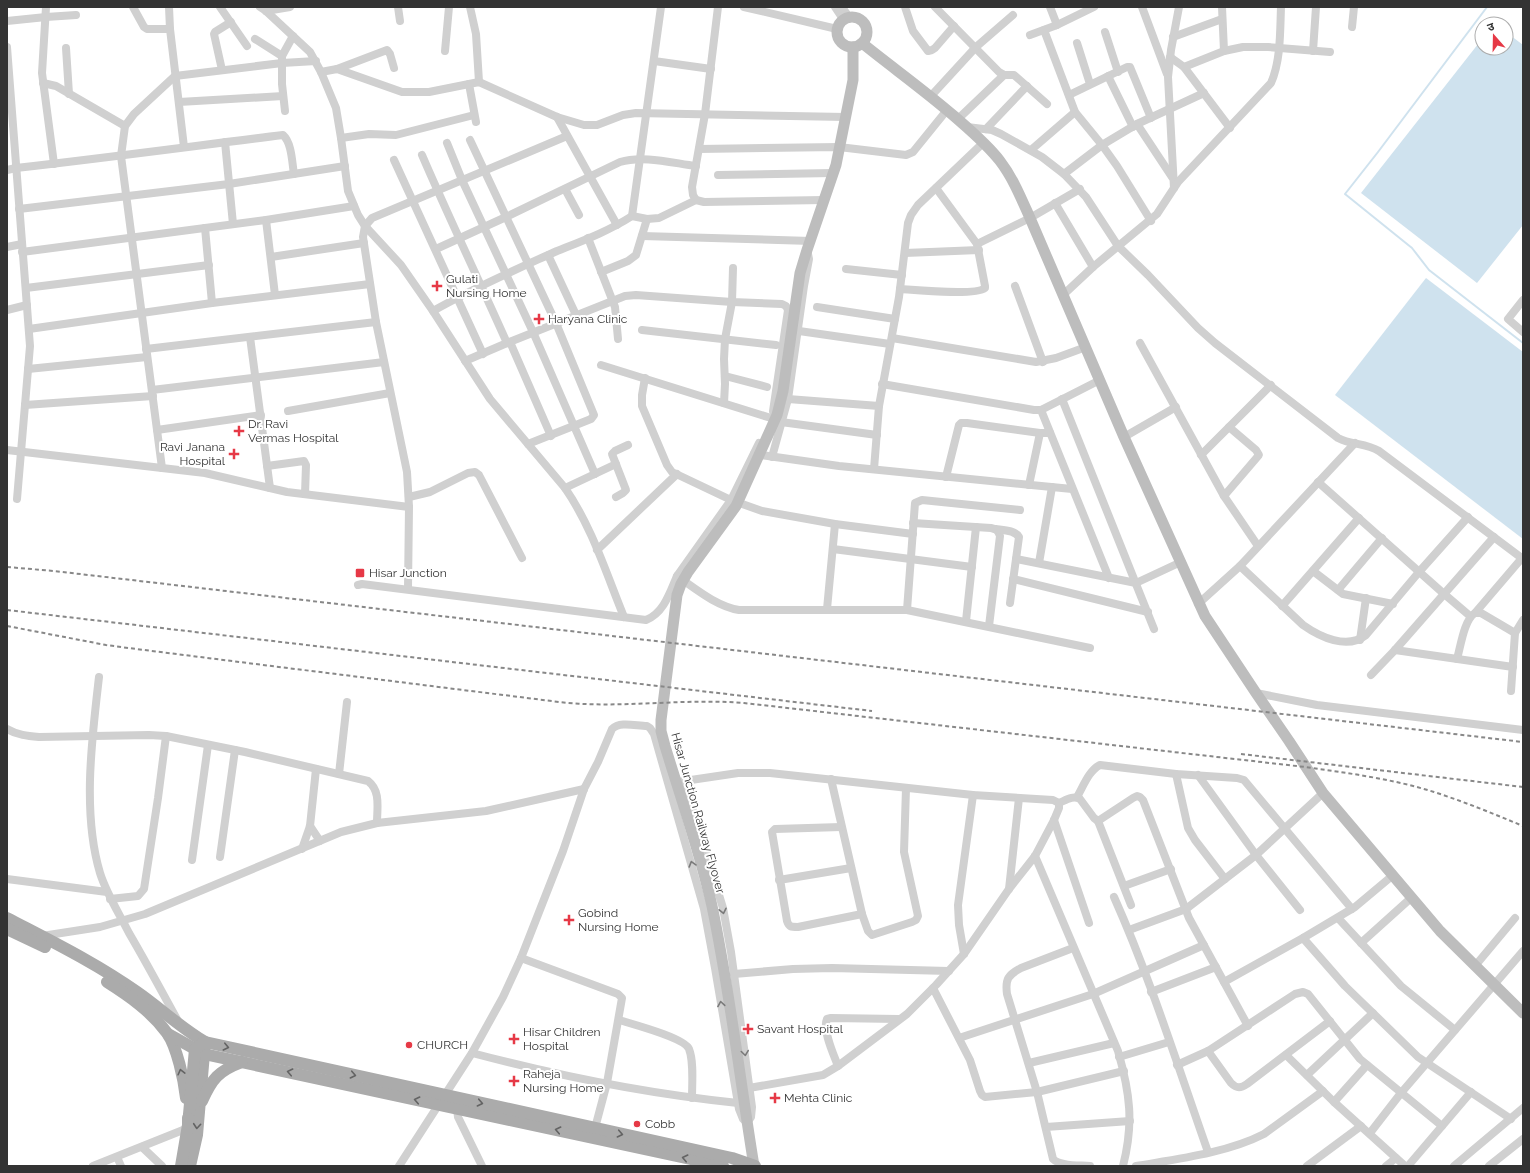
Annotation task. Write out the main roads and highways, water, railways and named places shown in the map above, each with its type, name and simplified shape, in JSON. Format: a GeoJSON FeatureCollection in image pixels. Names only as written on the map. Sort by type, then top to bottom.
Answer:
{"type":"FeatureCollection","features":[{"type":"Feature","properties":{"kind":"main road"},"geometry":{"type":"LineString","coordinates":[[858,45],[867,34],[867,28],[864,23],[846,19],[837,35],[839,40],[845,46],[858,45],[931,96],[991,150],[1007,172],[1030,218],[1124,437],[1182,562],[1204,616],[1289,741],[1322,793],[1440,931],[1523,1013]]}},
{"type":"Feature","properties":{"kind":"main road","name":"Hisar Junction Railway Flyover"},"geometry":{"type":"LineString","coordinates":[[754,1166],[720,946],[706,881],[661,731],[661,720],[677,595],[681,584],[736,506],[777,419],[800,274],[840,148],[858,45]]}},
{"type":"Feature","properties":{"kind":"main road"},"geometry":{"type":"LineString","coordinates":[[7,918],[86,959],[138,992],[180,1025],[201,1049],[441,1100],[723,1166]]}},
{"type":"Feature","properties":{"kind":"main road"},"geometry":{"type":"LineString","coordinates":[[7,929],[81,965],[139,1004],[168,1034],[201,1049],[242,1062],[441,1100]]}},
{"type":"Feature","properties":{"kind":"main road"},"geometry":{"type":"LineString","coordinates":[[168,1034],[177,1056],[185,1087],[188,1126]]}},
{"type":"Feature","properties":{"kind":"main road"},"geometry":{"type":"LineString","coordinates":[[191,1166],[197,1135],[201,1049]]}},
{"type":"Feature","properties":{"kind":"main road"},"geometry":{"type":"LineString","coordinates":[[181,1166],[201,1049]]}},
{"type":"Feature","properties":{"kind":"main road"},"geometry":{"type":"LineString","coordinates":[[199,1107],[214,1078],[227,1067],[242,1062]]}},
{"type":"Feature","properties":{"kind":"main road"},"geometry":{"type":"LineString","coordinates":[[458,1104],[595,1128],[732,1158],[754,1166]]}},
{"type":"Feature","properties":{"kind":"water"},"geometry":{"type":"Polygon","coordinates":[[[1514,38],[1523,45],[1523,225],[1477,283],[1361,193],[1474,49],[1474,56],[1514,56],[1514,38]]]}},
{"type":"Feature","properties":{"kind":"water"},"geometry":{"type":"Polygon","coordinates":[[[1426,278],[1523,352],[1523,539],[1335,395],[1426,278]]]}},
{"type":"Feature","properties":{"kind":"waterway"},"geometry":{"type":"LineString","coordinates":[[1487,7],[1345,194],[1412,248],[1429,270],[1523,343]]}},
{"type":"Feature","properties":{"kind":"railway"},"geometry":{"type":"LineString","coordinates":[[7,567],[54,571],[1523,742]]}},
{"type":"Feature","properties":{"kind":"railway"},"geometry":{"type":"LineString","coordinates":[[7,610],[872,711]]}},
{"type":"Feature","properties":{"kind":"railway"},"geometry":{"type":"LineString","coordinates":[[7,626],[106,645],[559,702],[582,704],[698,702],[744,703],[1305,767],[1370,777],[1418,787],[1457,800],[1523,826]]}},
{"type":"Feature","properties":{"kind":"railway"},"geometry":{"type":"LineString","coordinates":[[1241,754],[1523,787]]}},
{"type":"Feature","properties":{"kind":"place","name":"Gulati Nursing Home"},"geometry":{"type":"Point","coordinates":[437,286]}},
{"type":"Feature","properties":{"kind":"place","name":"Haryana Clinic"},"geometry":{"type":"Point","coordinates":[539,319]}},
{"type":"Feature","properties":{"kind":"place","name":"Dr. Ravi Vermas Hospital"},"geometry":{"type":"Point","coordinates":[239,431]}},
{"type":"Feature","properties":{"kind":"place","name":"Ravi Janana Hospital"},"geometry":{"type":"Point","coordinates":[234,454]}},
{"type":"Feature","properties":{"kind":"place","name":"Hisar Junction"},"geometry":{"type":"Point","coordinates":[360,573]}},
{"type":"Feature","properties":{"kind":"place","name":"Gobind Nursing Home"},"geometry":{"type":"Point","coordinates":[569,920]}},
{"type":"Feature","properties":{"kind":"place","name":"Savant Hospital"},"geometry":{"type":"Point","coordinates":[748,1029]}},
{"type":"Feature","properties":{"kind":"place","name":"Hisar Children Hospital"},"geometry":{"type":"Point","coordinates":[514,1039]}},
{"type":"Feature","properties":{"kind":"place","name":"CHURCH"},"geometry":{"type":"Point","coordinates":[409,1045]}},
{"type":"Feature","properties":{"kind":"place","name":"Raheja Nursing Home"},"geometry":{"type":"Point","coordinates":[514,1081]}},
{"type":"Feature","properties":{"kind":"place","name":"Mehta Clinic"},"geometry":{"type":"Point","coordinates":[775,1098]}},
{"type":"Feature","properties":{"kind":"place","name":"Cobb"},"geometry":{"type":"Point","coordinates":[637,1124]}}]}
